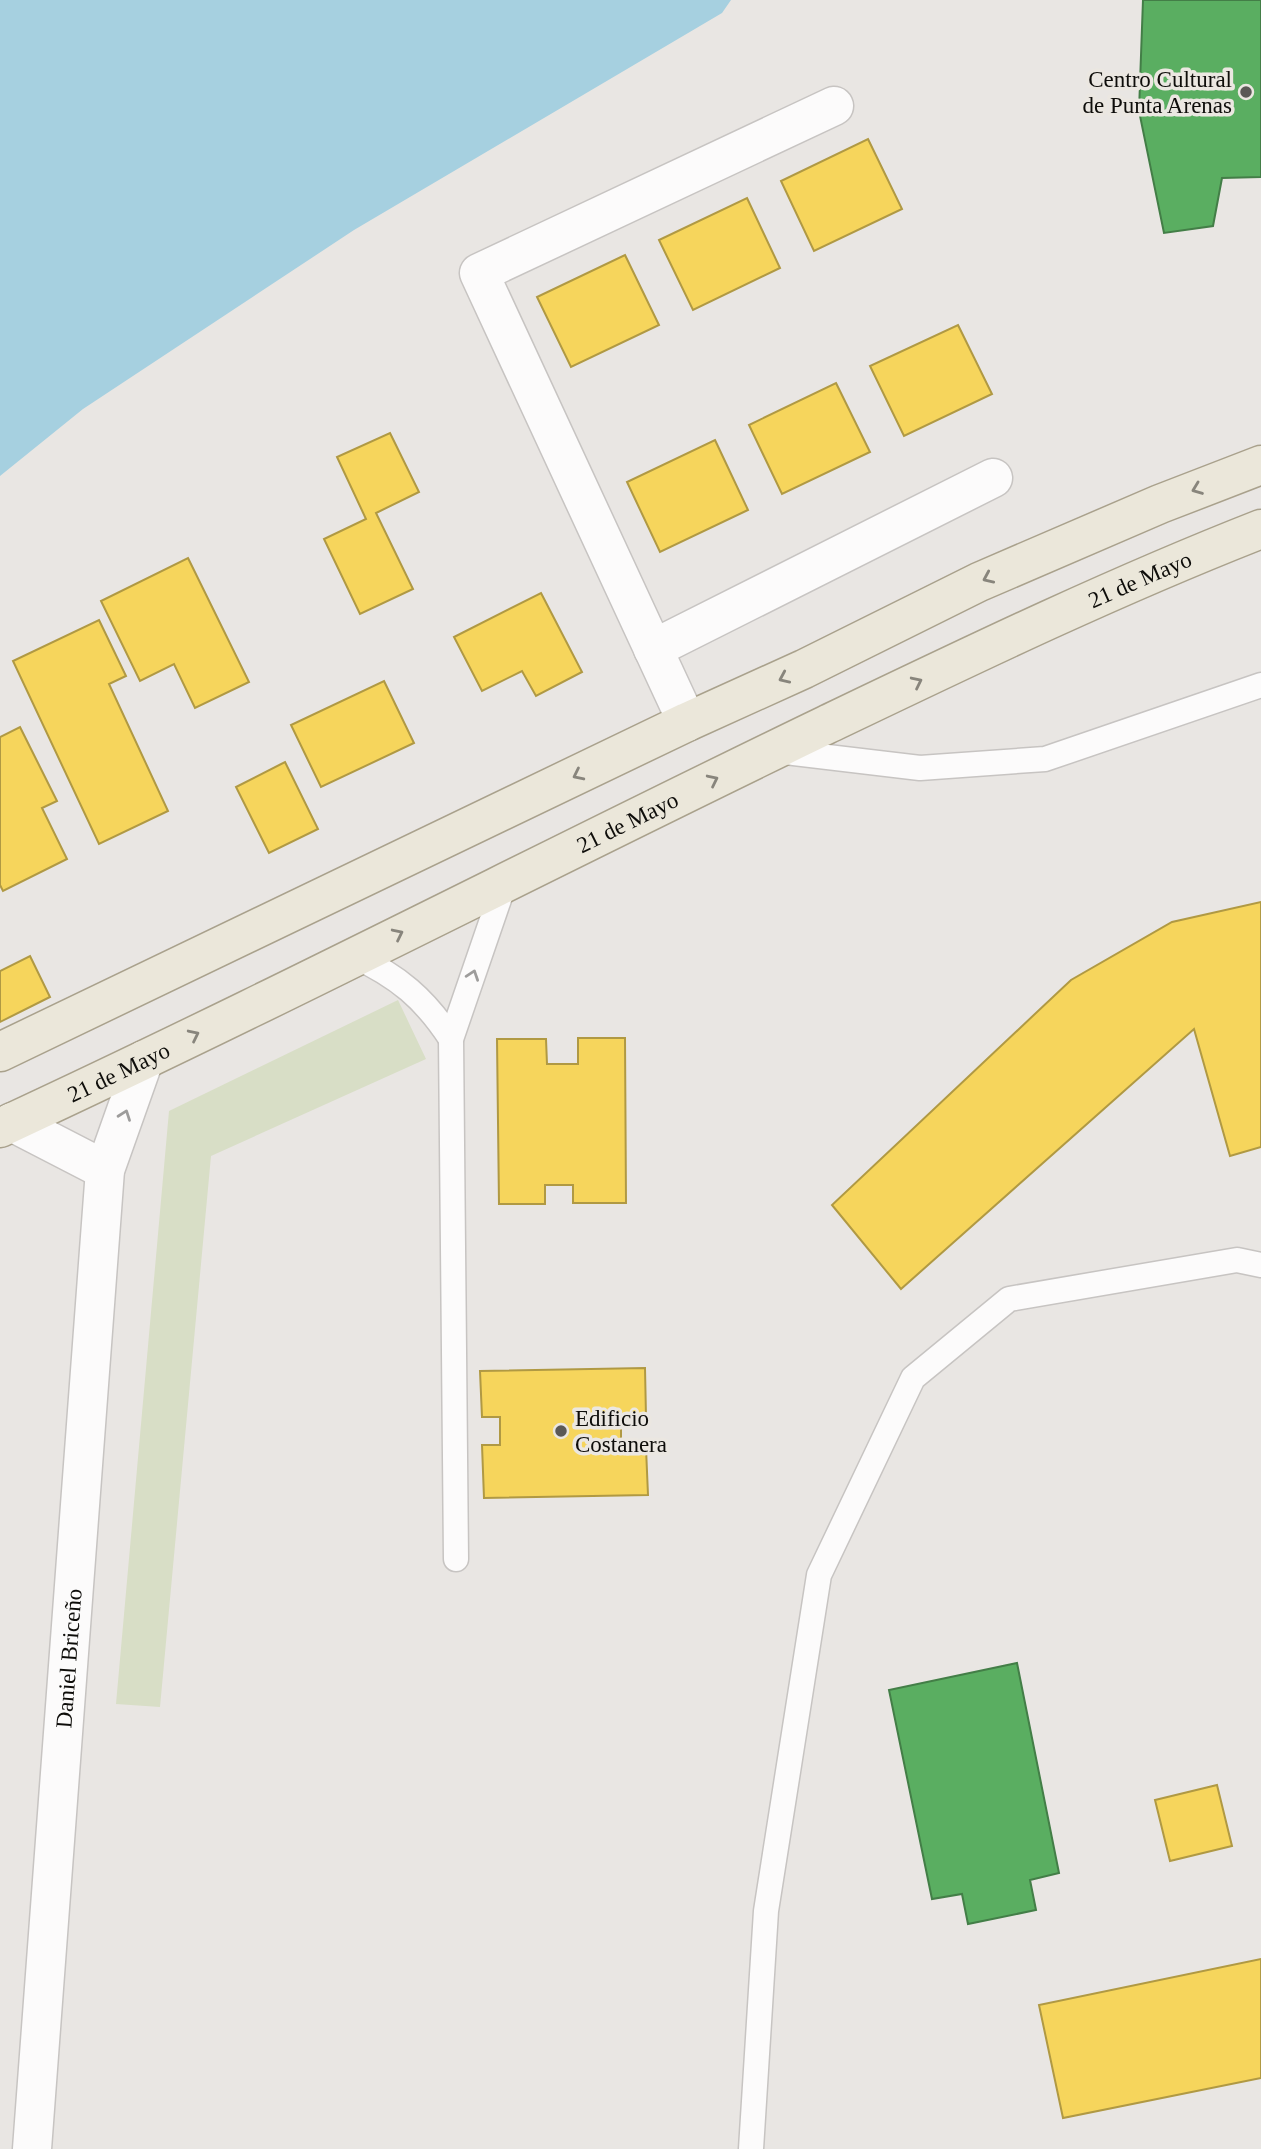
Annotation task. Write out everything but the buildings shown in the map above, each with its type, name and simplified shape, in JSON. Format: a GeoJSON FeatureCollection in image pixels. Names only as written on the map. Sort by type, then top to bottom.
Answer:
{"type":"FeatureCollection","features":[{"type":"Feature","properties":{"kind":"main road"},"geometry":{"type":"LineString","coordinates":[[0,1052],[687,722],[804,669],[979,582],[1160,503],[1261,465]]}},
{"type":"Feature","properties":{"kind":"main road","name":"21 de Mayo"},"geometry":{"type":"LineString","coordinates":[[6,1125],[1035,625],[1261,529]]}},
{"type":"Feature","properties":{"kind":"street"},"geometry":{"type":"LineString","coordinates":[[687,722],[479,273],[834,106]]}},
{"type":"Feature","properties":{"kind":"street"},"geometry":{"type":"LineString","coordinates":[[653,649],[993,478]]}},
{"type":"Feature","properties":{"kind":"street","name":"Daniel Briceño"},"geometry":{"type":"LineString","coordinates":[[32,2149],[105,1170],[144,1060]]}},
{"type":"Feature","properties":{"kind":"street"},"geometry":{"type":"LineString","coordinates":[[6,1125],[105,1170]]}},
{"type":"Feature","properties":{"kind":"lane"},"geometry":{"type":"LineString","coordinates":[[773,751],[920,768],[1045,759],[1261,685]]}},
{"type":"Feature","properties":{"kind":"lane"},"geometry":{"type":"LineString","coordinates":[[456,1559],[451,1039],[505,882]]}},
{"type":"Feature","properties":{"kind":"lane"},"geometry":{"type":"LineString","coordinates":[[354,956],[381,969],[404,985],[426,1004],[451,1039]]}},
{"type":"Feature","properties":{"kind":"lane"},"geometry":{"type":"LineString","coordinates":[[751,2149],[766,1912],[818,1575],[912,1378],[1009,1299],[1237,1260],[1261,1265]]}},
{"type":"Feature","properties":{"kind":"green space"},"geometry":{"type":"Polygon","coordinates":[[[398,1000],[426,1059],[211,1156],[160,1707],[116,1704],[169,1111],[398,1000]]]}},
{"type":"Feature","properties":{"kind":"water"},"geometry":{"type":"Polygon","coordinates":[[[0,0],[731,0],[722,13],[354,230],[83,409],[0,476],[0,0]]]}},
{"type":"Feature","properties":{"kind":"place","name":"Centro Cultural de Punta Arenas"},"geometry":{"type":"Point","coordinates":[1246,92]}},
{"type":"Feature","properties":{"kind":"place","name":"Edificio Costanera"},"geometry":{"type":"Point","coordinates":[561,1431]}}]}
